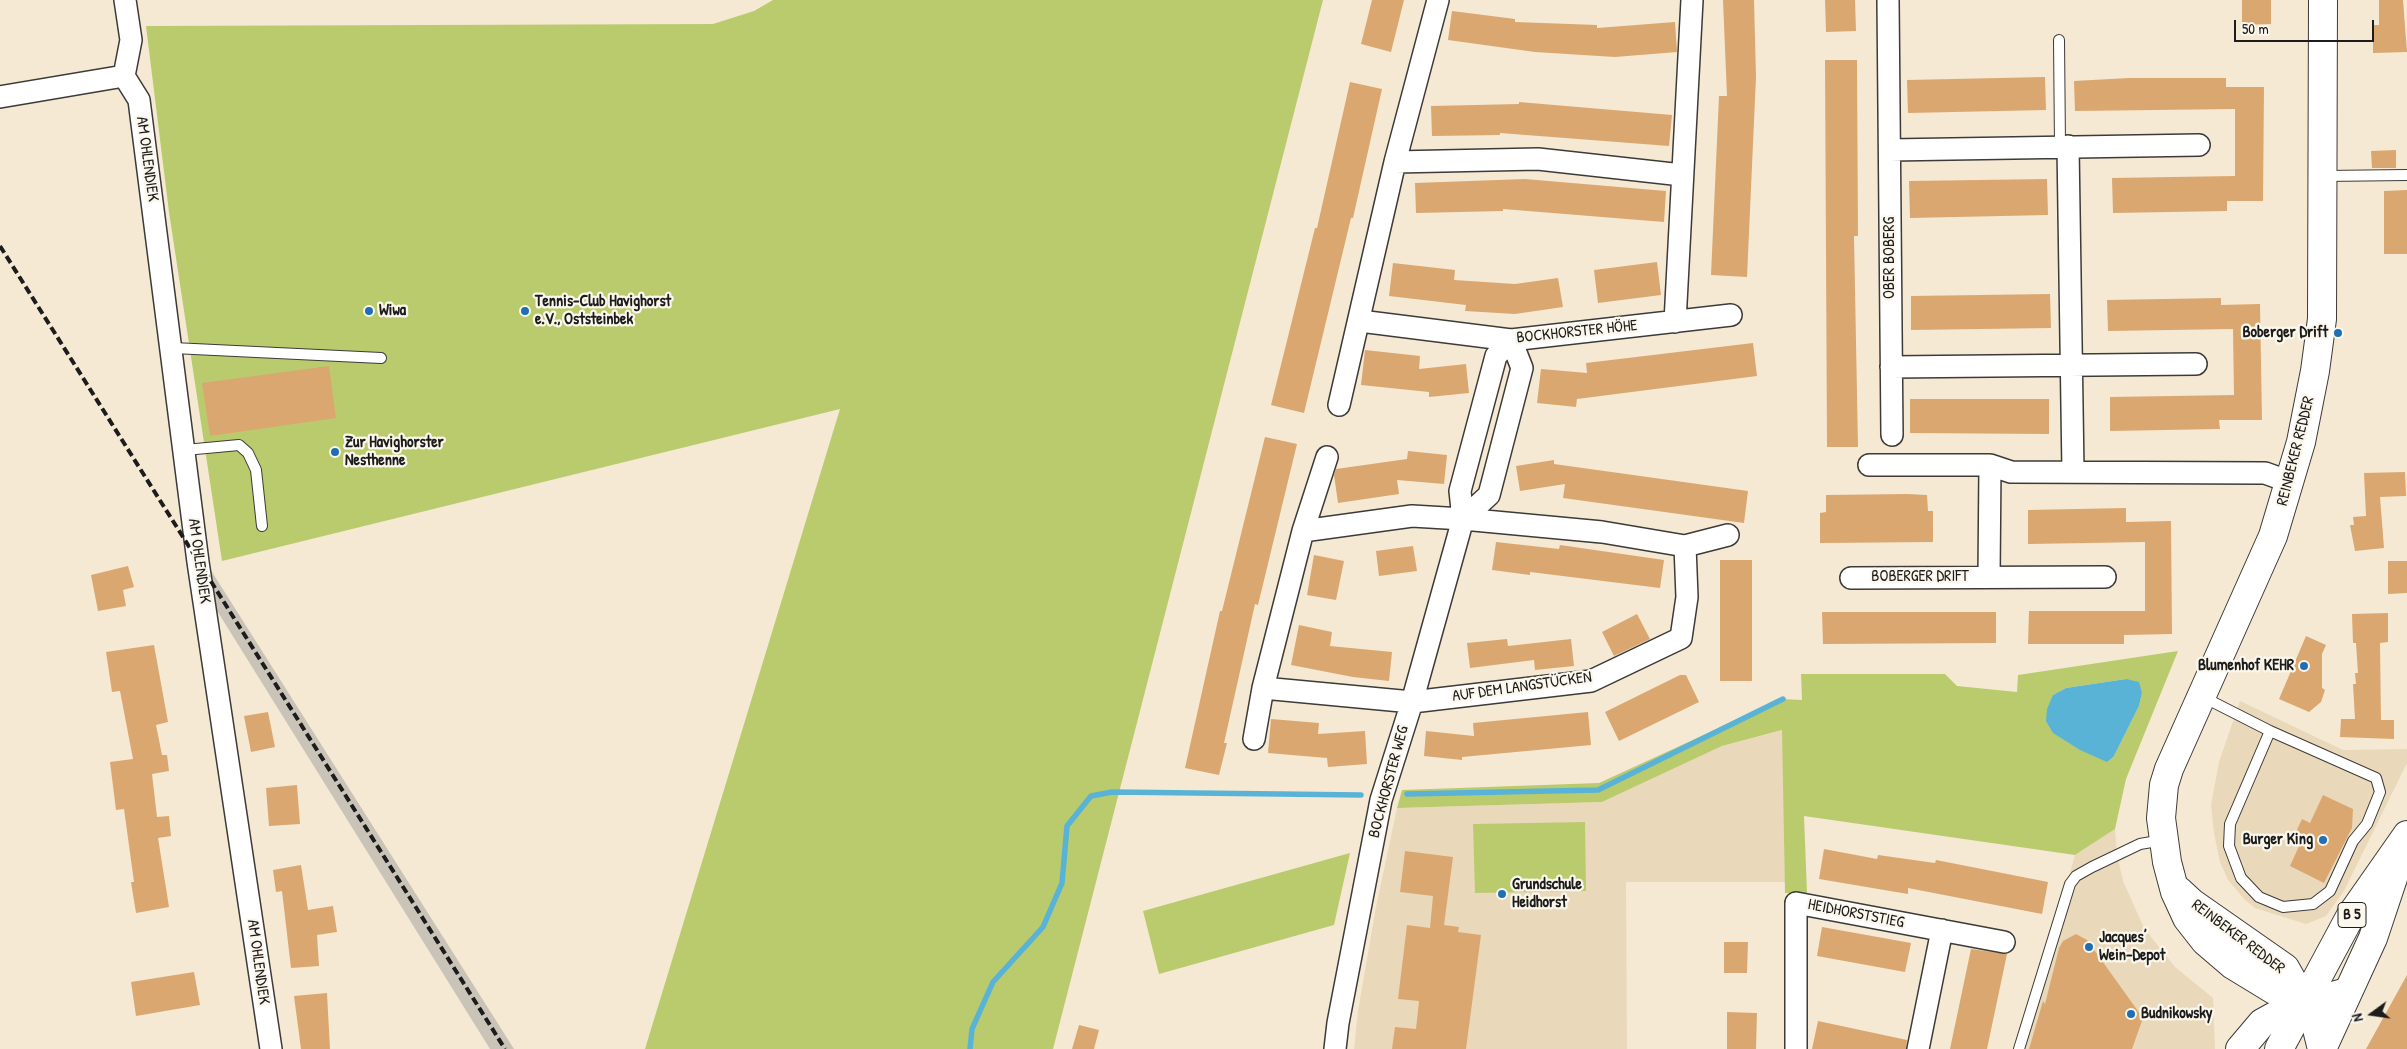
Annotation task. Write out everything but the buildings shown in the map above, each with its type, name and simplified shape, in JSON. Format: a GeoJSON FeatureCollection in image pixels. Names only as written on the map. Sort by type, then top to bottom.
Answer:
{"type":"FeatureCollection","features":[{"type":"Feature","properties":{"kind":"main road","name":"REINBEKER REDDER"},"geometry":{"type":"LineString","coordinates":[[2322,1049],[2315,1020],[2285,968],[2192,903],[2179,891],[2171,877],[2163,840],[2161,818],[2164,785],[2169,768],[2266,556],[2290,482],[2319,348],[2322,319],[2324,176],[2323,0]]}},
{"type":"Feature","properties":{"kind":"main road","name":"B 5"},"geometry":{"type":"LineString","coordinates":[[2322,1049],[2373,938],[2407,835]]}},
{"type":"Feature","properties":{"kind":"main road","name":"B 5"},"geometry":{"type":"LineString","coordinates":[[2279,1049],[2351,915],[2407,835]]}},
{"type":"Feature","properties":{"kind":"main road"},"geometry":{"type":"LineString","coordinates":[[2240,1049],[2262,1023],[2304,1000],[2322,999],[2347,992]]}},
{"type":"Feature","properties":{"kind":"street"},"geometry":{"type":"LineString","coordinates":[[0,97],[124,76],[131,40],[125,0]]}},
{"type":"Feature","properties":{"kind":"street"},"geometry":{"type":"LineString","coordinates":[[1339,406],[1395,162],[1438,0]]}},
{"type":"Feature","properties":{"kind":"street"},"geometry":{"type":"LineString","coordinates":[[1675,322],[1692,0]]}},
{"type":"Feature","properties":{"kind":"street","name":"OBER BOBERG"},"geometry":{"type":"LineString","coordinates":[[1888,0],[1892,434]]}},
{"type":"Feature","properties":{"kind":"street","name":"AM OHLENDIEK"},"geometry":{"type":"LineString","coordinates":[[124,76],[140,100],[198,562],[271,1049]]}},
{"type":"Feature","properties":{"kind":"street"},"geometry":{"type":"LineString","coordinates":[[1890,150],[2199,145]]}},
{"type":"Feature","properties":{"kind":"street"},"geometry":{"type":"LineString","coordinates":[[2064,146],[2074,472]]}},
{"type":"Feature","properties":{"kind":"street"},"geometry":{"type":"LineString","coordinates":[[1395,162],[1538,159],[1682,175]]}},
{"type":"Feature","properties":{"kind":"street","name":"BOCKHORSTER HÖHE"},"geometry":{"type":"LineString","coordinates":[[1360,321],[1511,340],[1731,315]]}},
{"type":"Feature","properties":{"kind":"street"},"geometry":{"type":"LineString","coordinates":[[1463,519],[1489,495],[1522,368],[1511,340]]}},
{"type":"Feature","properties":{"kind":"street","name":"BOCKHORSTER WEG"},"geometry":{"type":"LineString","coordinates":[[1335,1049],[1338,1024],[1381,800],[1412,702],[1463,519],[1460,491],[1496,356],[1511,340]]}},
{"type":"Feature","properties":{"kind":"street"},"geometry":{"type":"LineString","coordinates":[[1891,367],[2196,364]]}},
{"type":"Feature","properties":{"kind":"street"},"geometry":{"type":"LineString","coordinates":[[1254,739],[1263,688],[1303,532],[1328,457]]}},
{"type":"Feature","properties":{"kind":"street"},"geometry":{"type":"LineString","coordinates":[[1868,465],[1990,465],[2011,472],[2265,473],[2290,482]]}},
{"type":"Feature","properties":{"kind":"street","name":"BOBERGER DRIFT"},"geometry":{"type":"LineString","coordinates":[[1989,577],[1990,465]]}},
{"type":"Feature","properties":{"kind":"street"},"geometry":{"type":"LineString","coordinates":[[1303,532],[1412,516],[1602,532],[1685,546],[1728,535]]}},
{"type":"Feature","properties":{"kind":"street","name":"AUF DEM LANGSTÜCKEN"},"geometry":{"type":"LineString","coordinates":[[1263,688],[1412,702],[1591,681],[1681,638],[1687,596],[1685,546]]}},
{"type":"Feature","properties":{"kind":"street","name":"BOBERGER DRIFT"},"geometry":{"type":"LineString","coordinates":[[1851,578],[2105,576]]}},
{"type":"Feature","properties":{"kind":"street","name":"HEIDHORSTSTIEG"},"geometry":{"type":"LineString","coordinates":[[1796,1049],[1796,902],[2004,942]]}},
{"type":"Feature","properties":{"kind":"street"},"geometry":{"type":"LineString","coordinates":[[1918,1049],[1942,930]]}},
{"type":"Feature","properties":{"kind":"lane"},"geometry":{"type":"LineString","coordinates":[[2059,40],[2064,146]]}},
{"type":"Feature","properties":{"kind":"lane"},"geometry":{"type":"LineString","coordinates":[[2324,176],[2407,175]]}},
{"type":"Feature","properties":{"kind":"lane"},"geometry":{"type":"LineString","coordinates":[[172,348],[381,358]]}},
{"type":"Feature","properties":{"kind":"lane"},"geometry":{"type":"LineString","coordinates":[[185,450],[239,446],[248,453],[256,470],[262,526]]}},
{"type":"Feature","properties":{"kind":"lane"},"geometry":{"type":"LineString","coordinates":[[2201,696],[2270,731],[2376,778],[2380,792],[2367,824],[2353,842],[2330,890],[2314,904],[2283,908],[2259,897],[2241,878],[2229,846],[2230,824],[2270,731]]}},
{"type":"Feature","properties":{"kind":"lane"},"geometry":{"type":"LineString","coordinates":[[2019,1049],[2070,884],[2076,876],[2140,844],[2163,840]]}},
{"type":"Feature","properties":{"kind":"shaded area"},"geometry":{"type":"Polygon","coordinates":[[[205,561],[514,1049],[490,1049],[206,593],[205,561]]]}},
{"type":"Feature","properties":{"kind":"shaded area"},"geometry":{"type":"Polygon","coordinates":[[[2240,701],[2343,750],[2407,749],[2407,763],[2344,891],[2326,916],[2306,924],[2255,908],[2245,900],[2228,880],[2220,862],[2211,805],[2219,762],[2240,701]]]}},
{"type":"Feature","properties":{"kind":"shaded area","name":"Grundschule Heidhorst"},"geometry":{"type":"Polygon","coordinates":[[[1783,730],[1785,882],[1626,882],[1627,1049],[1354,1049],[1358,1011],[1376,907],[1397,808],[1602,802],[1722,746],[1783,730]]]}},
{"type":"Feature","properties":{"kind":"shaded area"},"geometry":{"type":"Polygon","coordinates":[[[2115,829],[2117,854],[2123,881],[2144,928],[2175,967],[2213,998],[2215,1049],[2020,1049],[2075,855],[2115,829]]]}},
{"type":"Feature","properties":{"kind":"green space"},"geometry":{"type":"Polygon","coordinates":[[[773,0],[1323,0],[1053,1049],[645,1049],[840,409],[222,561],[169,212],[146,26],[713,24],[754,11],[773,0]]]}},
{"type":"Feature","properties":{"kind":"green space"},"geometry":{"type":"Polygon","coordinates":[[[2178,651],[2126,779],[2115,829],[2075,855],[1804,816],[1807,893],[1785,893],[1782,730],[1722,746],[1602,802],[1397,808],[1402,790],[1599,783],[1782,699],[1802,700],[1801,674],[1945,674],[1957,686],[2017,692],[2018,675],[2178,651]],[[2126,679],[2066,688],[2053,695],[2114,756],[2139,706],[2142,693],[2126,679]]]}},
{"type":"Feature","properties":{"kind":"green space"},"geometry":{"type":"Polygon","coordinates":[[[1585,822],[1586,891],[1475,893],[1473,824],[1585,822]]]}},
{"type":"Feature","properties":{"kind":"green space"},"geometry":{"type":"Polygon","coordinates":[[[1350,853],[1334,925],[1159,974],[1143,911],[1350,853]]]}},
{"type":"Feature","properties":{"kind":"water"},"geometry":{"type":"Polygon","coordinates":[[[2126,679],[2139,682],[2142,693],[2139,706],[2114,756],[2107,762],[2080,750],[2053,733],[2046,721],[2047,709],[2053,695],[2066,688],[2126,679]]]}},
{"type":"Feature","properties":{"kind":"waterway"},"geometry":{"type":"LineString","coordinates":[[1407,794],[1598,790],[1783,699]]}},
{"type":"Feature","properties":{"kind":"waterway"},"geometry":{"type":"LineString","coordinates":[[970,1049],[972,1029],[993,982],[1043,927],[1062,883],[1067,826],[1091,796],[1112,792],[1361,795]]}},
{"type":"Feature","properties":{"kind":"railway"},"geometry":{"type":"LineString","coordinates":[[0,246],[505,1049]]}},
{"type":"Feature","properties":{"kind":"place","name":"Wiwa"},"geometry":{"type":"Point","coordinates":[369,311]}},
{"type":"Feature","properties":{"kind":"place","name":"Tennis-Club Havighorst e.V., Oststeinbek"},"geometry":{"type":"Point","coordinates":[525,311]}},
{"type":"Feature","properties":{"kind":"place","name":"Boberger Drift"},"geometry":{"type":"Point","coordinates":[2338,333]}},
{"type":"Feature","properties":{"kind":"place","name":"Zur Havighorster Nesthenne"},"geometry":{"type":"Point","coordinates":[335,452]}},
{"type":"Feature","properties":{"kind":"place","name":"Blumenhof KEHR"},"geometry":{"type":"Point","coordinates":[2304,666]}},
{"type":"Feature","properties":{"kind":"place","name":"Burger King"},"geometry":{"type":"Point","coordinates":[2323,840]}},
{"type":"Feature","properties":{"kind":"place","name":"Grundschule Heidhorst"},"geometry":{"type":"Point","coordinates":[1502,894]}},
{"type":"Feature","properties":{"kind":"place","name":"Jacques’ Wein-Depot"},"geometry":{"type":"Point","coordinates":[2089,947]}},
{"type":"Feature","properties":{"kind":"place","name":"Budnikowsky"},"geometry":{"type":"Point","coordinates":[2131,1014]}}]}
